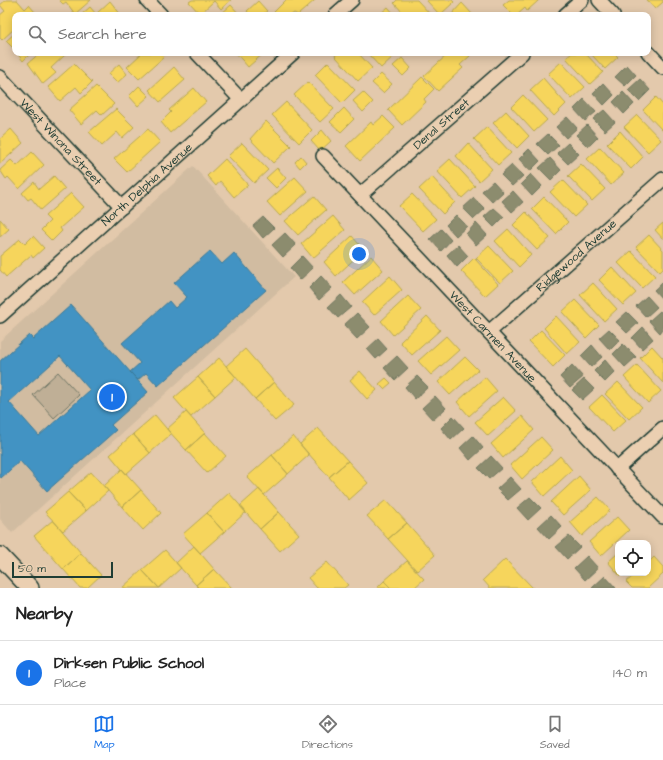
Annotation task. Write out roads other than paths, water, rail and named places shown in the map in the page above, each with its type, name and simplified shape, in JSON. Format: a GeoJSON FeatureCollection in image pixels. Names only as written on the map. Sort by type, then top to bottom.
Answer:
{"type":"FeatureCollection","features":[{"type":"Feature","properties":{"kind":"street"},"geometry":{"type":"LineString","coordinates":[[147,0],[158,12]]}},
{"type":"Feature","properties":{"kind":"street"},"geometry":{"type":"LineString","coordinates":[[338,12],[352,0]]}},
{"type":"Feature","properties":{"kind":"street"},"geometry":{"type":"LineString","coordinates":[[568,12],[582,0]]}},
{"type":"Feature","properties":{"kind":"street"},"geometry":{"type":"LineString","coordinates":[[599,0],[610,12]]}},
{"type":"Feature","properties":{"kind":"street"},"geometry":{"type":"LineString","coordinates":[[651,55],[663,68]]}},
{"type":"Feature","properties":{"kind":"street"},"geometry":{"type":"LineString","coordinates":[[200,56],[241,100]]}},
{"type":"Feature","properties":{"kind":"street","name":"North Delphia Avenue"},"geometry":{"type":"LineString","coordinates":[[0,315],[290,56]]}},
{"type":"Feature","properties":{"kind":"street","name":"Denal Street"},"geometry":{"type":"LineString","coordinates":[[360,195],[519,56]]}},
{"type":"Feature","properties":{"kind":"street","name":"West Winona Street"},"geometry":{"type":"LineString","coordinates":[[0,77],[122,207]]}},
{"type":"Feature","properties":{"kind":"street","name":"West Carmen Avenue"},"geometry":{"type":"LineString","coordinates":[[323,156],[663,517]]}},
{"type":"Feature","properties":{"kind":"street","name":"Ridgewood Avenue"},"geometry":{"type":"LineString","coordinates":[[489,332],[663,179]]}},
{"type":"Feature","properties":{"kind":"street"},"geometry":{"type":"LineString","coordinates":[[618,469],[663,428]]}},
{"type":"Feature","properties":{"kind":"street"},"geometry":{"type":"LineString","coordinates":[[0,556],[30,588]]}},
{"type":"Feature","properties":{"kind":"place","name":"Dirksen Public School"},"geometry":{"type":"Point","coordinates":[112,397]}}]}
